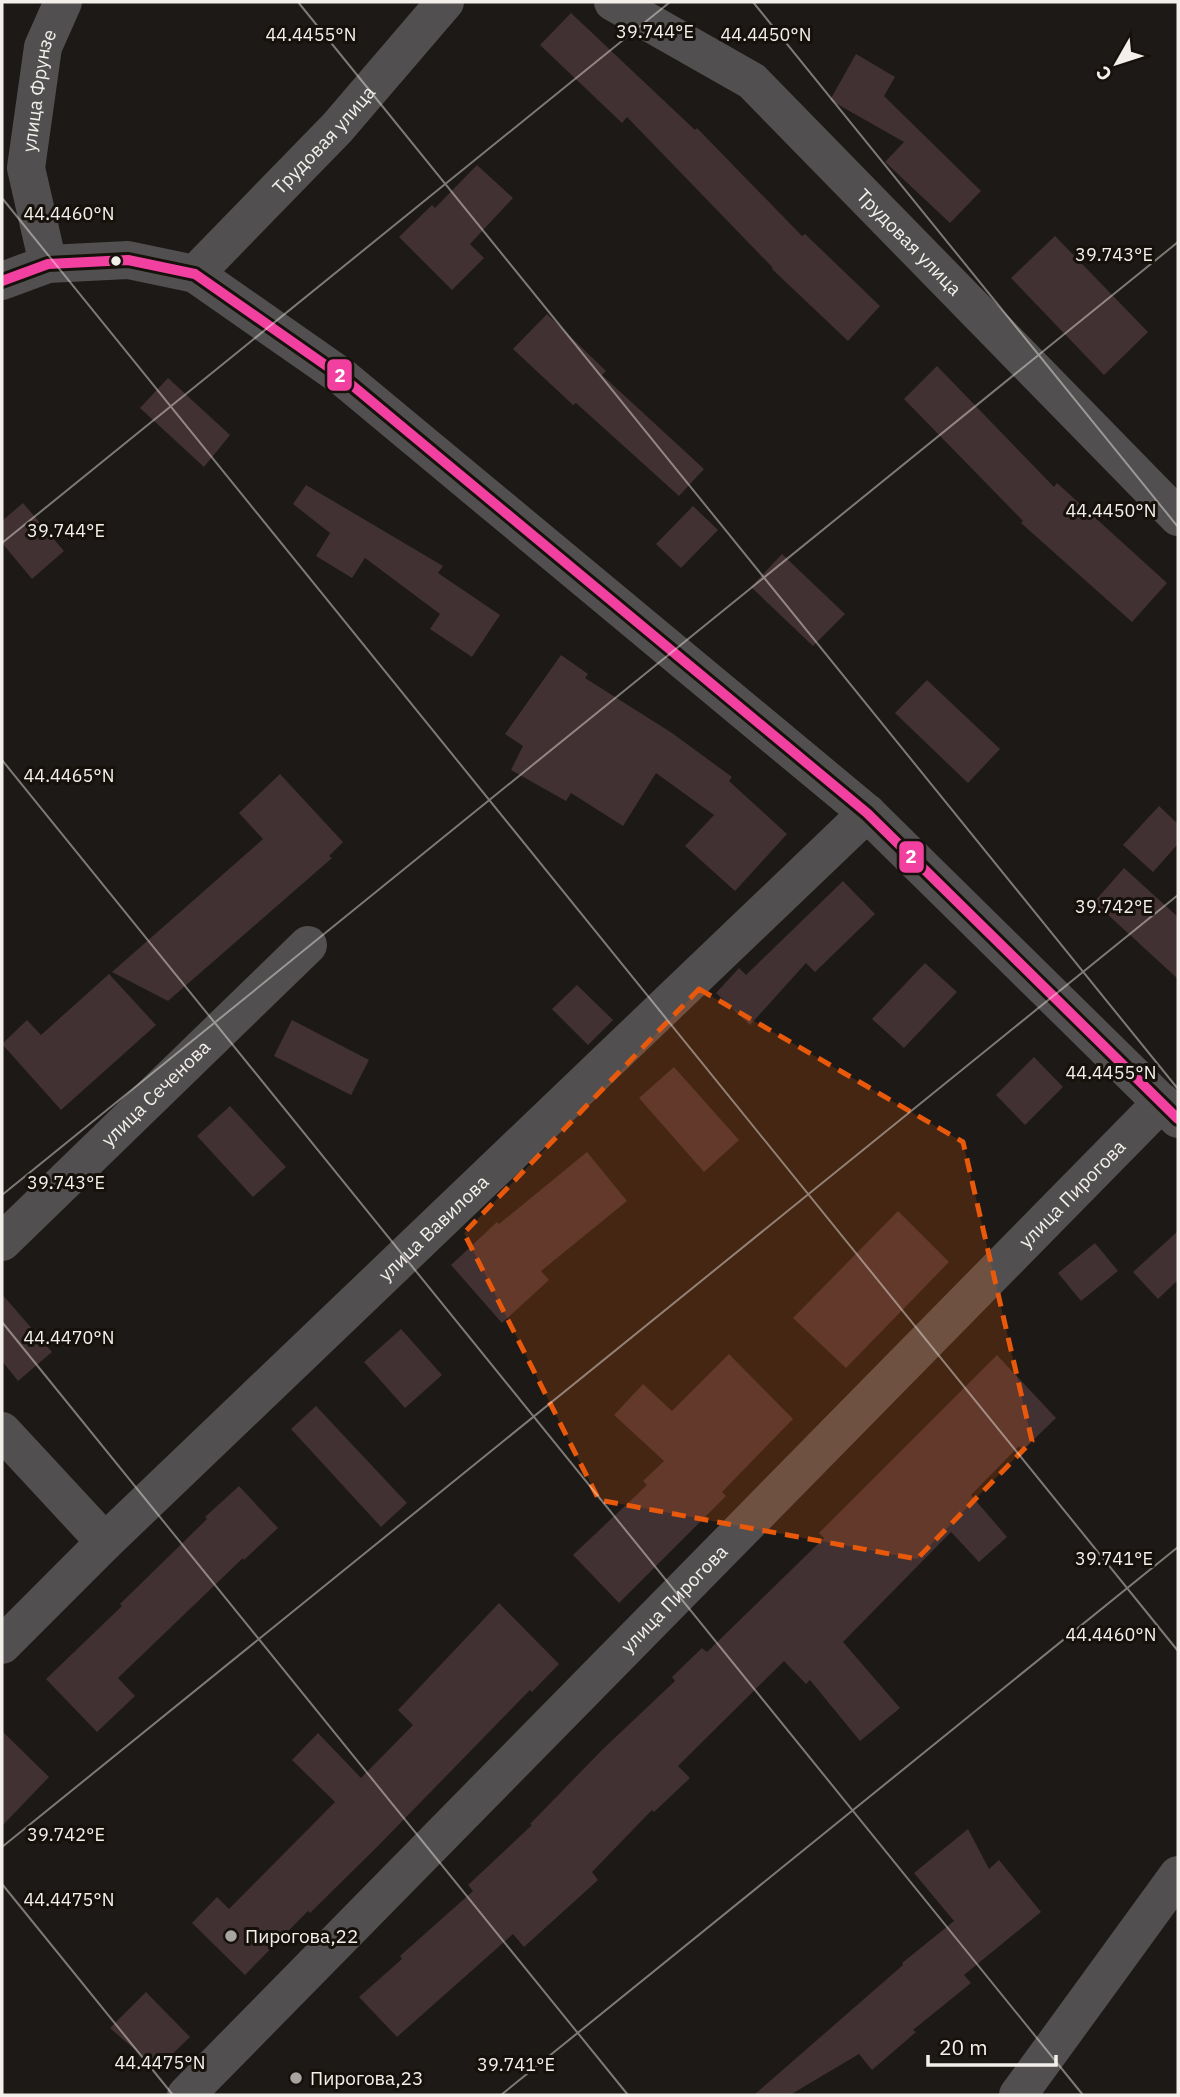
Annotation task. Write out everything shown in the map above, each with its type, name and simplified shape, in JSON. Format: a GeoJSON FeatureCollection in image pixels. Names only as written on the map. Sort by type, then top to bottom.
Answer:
{"type":"FeatureCollection","features":[{"type":"Feature","properties":{"kind":"street","name":"улица Фрунзе"},"geometry":{"type":"LineString","coordinates":[[48,264],[26,168],[43,47],[63,2]]}},
{"type":"Feature","properties":{"kind":"street","name":"Трудовая улица"},"geometry":{"type":"LineString","coordinates":[[195,274],[337,128],[445,2]]}},
{"type":"Feature","properties":{"kind":"street","name":"Трудовая улица"},"geometry":{"type":"LineString","coordinates":[[613,2],[752,82],[1178,517]]}},
{"type":"Feature","properties":{"kind":"street"},"geometry":{"type":"LineString","coordinates":[[2,281],[48,264],[128,260],[195,274],[341,376],[867,813],[1170,1110]]}},
{"type":"Feature","properties":{"kind":"street","name":"улица Вавилова"},"geometry":{"type":"LineString","coordinates":[[2,1646],[105,1542],[867,813]]}},
{"type":"Feature","properties":{"kind":"street","name":"улица Сеченова"},"geometry":{"type":"LineString","coordinates":[[2,1242],[308,945]]}},
{"type":"Feature","properties":{"kind":"street","name":"улица Пирогова"},"geometry":{"type":"LineString","coordinates":[[186,2095],[1170,1110]]}},
{"type":"Feature","properties":{"kind":"street"},"geometry":{"type":"LineString","coordinates":[[2,1431],[105,1542]]}},
{"type":"Feature","properties":{"kind":"street"},"geometry":{"type":"LineString","coordinates":[[1018,2095],[1178,1875]]}},
{"type":"Feature","properties":{"kind":"highlighted area"},"geometry":{"type":"Polygon","coordinates":[[[699,989],[963,1142],[1032,1441],[917,1559],[599,1500],[464,1233],[699,989]]]}},
{"type":"Feature","properties":{"kind":"building"},"geometry":{"type":"Polygon","coordinates":[[[571,13],[695,130],[697,128],[802,236],[805,234],[880,306],[848,341],[772,269],[627,117],[622,123],[540,45],[571,13]]]}},
{"type":"Feature","properties":{"kind":"building"},"geometry":{"type":"Polygon","coordinates":[[[856,54],[895,77],[884,96],[981,191],[950,223],[885,162],[904,142],[830,100],[856,54]]]}},
{"type":"Feature","properties":{"kind":"building"},"geometry":{"type":"Polygon","coordinates":[[[477,165],[513,198],[470,244],[484,258],[452,290],[399,237],[432,205],[435,208],[477,165]]]}},
{"type":"Feature","properties":{"kind":"building"},"geometry":{"type":"Polygon","coordinates":[[[1055,236],[1148,332],[1104,375],[1011,278],[1055,236]]]}},
{"type":"Feature","properties":{"kind":"building"},"geometry":{"type":"Polygon","coordinates":[[[547,314],[606,371],[602,375],[704,469],[679,496],[576,403],[573,405],[513,349],[547,314]]]}},
{"type":"Feature","properties":{"kind":"building"},"geometry":{"type":"Polygon","coordinates":[[[937,366],[1054,487],[1057,483],[1167,583],[1132,622],[1021,523],[1023,521],[904,399],[937,366]]]}},
{"type":"Feature","properties":{"kind":"building"},"geometry":{"type":"Polygon","coordinates":[[[168,378],[230,435],[204,467],[140,408],[168,378]]]}},
{"type":"Feature","properties":{"kind":"building"},"geometry":{"type":"Polygon","coordinates":[[[306,485],[443,566],[438,573],[500,615],[472,657],[430,629],[440,614],[365,558],[352,578],[316,556],[330,533],[293,504],[306,485]]]}},
{"type":"Feature","properties":{"kind":"building"},"geometry":{"type":"Polygon","coordinates":[[[23,503],[64,551],[32,579],[2,543],[2,521],[23,503]]]}},
{"type":"Feature","properties":{"kind":"building"},"geometry":{"type":"Polygon","coordinates":[[[693,506],[718,530],[681,568],[656,544],[693,506]]]}},
{"type":"Feature","properties":{"kind":"building"},"geometry":{"type":"Polygon","coordinates":[[[782,554],[845,614],[813,646],[751,587],[782,554]]]}},
{"type":"Feature","properties":{"kind":"building"},"geometry":{"type":"Polygon","coordinates":[[[561,655],[588,674],[585,678],[672,733],[732,777],[729,781],[787,834],[735,891],[685,846],[714,815],[656,773],[623,826],[571,793],[566,801],[511,770],[523,746],[505,734],[561,655]]]}},
{"type":"Feature","properties":{"kind":"building"},"geometry":{"type":"Polygon","coordinates":[[[927,680],[1000,749],[968,783],[895,713],[927,680]]]}},
{"type":"Feature","properties":{"kind":"building"},"geometry":{"type":"Polygon","coordinates":[[[280,774],[343,842],[329,856],[332,858],[168,1001],[112,972],[263,839],[239,813],[280,774]]]}},
{"type":"Feature","properties":{"kind":"building"},"geometry":{"type":"Polygon","coordinates":[[[1159,806],[1178,824],[1178,844],[1153,872],[1123,845],[1159,806]]]}},
{"type":"Feature","properties":{"kind":"building"},"geometry":{"type":"Polygon","coordinates":[[[1124,868],[1178,917],[1178,979],[1094,902],[1124,868]]]}},
{"type":"Feature","properties":{"kind":"building"},"geometry":{"type":"Polygon","coordinates":[[[843,881],[875,914],[815,972],[806,963],[750,1025],[716,993],[739,968],[746,975],[843,881]]]}},
{"type":"Feature","properties":{"kind":"building"},"geometry":{"type":"Polygon","coordinates":[[[925,963],[957,992],[904,1048],[872,1019],[925,963]]]}},
{"type":"Feature","properties":{"kind":"building"},"geometry":{"type":"Polygon","coordinates":[[[109,974],[156,1025],[61,1110],[2,1044],[27,1020],[41,1035],[109,974]]]}},
{"type":"Feature","properties":{"kind":"building"},"geometry":{"type":"Polygon","coordinates":[[[577,985],[613,1020],[588,1045],[552,1009],[577,985]]]}},
{"type":"Feature","properties":{"kind":"building"},"geometry":{"type":"Polygon","coordinates":[[[292,1020],[369,1060],[351,1095],[274,1056],[292,1020]]]}},
{"type":"Feature","properties":{"kind":"building"},"geometry":{"type":"Polygon","coordinates":[[[1034,1057],[1063,1087],[1025,1125],[996,1095],[1034,1057]]]}},
{"type":"Feature","properties":{"kind":"building"},"geometry":{"type":"Polygon","coordinates":[[[674,1067],[739,1140],[704,1172],[639,1098],[674,1067]]]}},
{"type":"Feature","properties":{"kind":"building"},"geometry":{"type":"Polygon","coordinates":[[[230,1106],[286,1167],[253,1197],[197,1136],[230,1106]]]}},
{"type":"Feature","properties":{"kind":"building"},"geometry":{"type":"Polygon","coordinates":[[[587,1152],[627,1201],[541,1271],[549,1280],[502,1323],[451,1265],[497,1222],[499,1224],[587,1152]]]}},
{"type":"Feature","properties":{"kind":"building"},"geometry":{"type":"Polygon","coordinates":[[[898,1211],[949,1262],[846,1368],[793,1318],[898,1211]]]}},
{"type":"Feature","properties":{"kind":"building"},"geometry":{"type":"Polygon","coordinates":[[[1178,1231],[1178,1280],[1158,1299],[1133,1272],[1178,1231]]]}},
{"type":"Feature","properties":{"kind":"building"},"geometry":{"type":"Polygon","coordinates":[[[1095,1243],[1118,1271],[1081,1301],[1058,1273],[1095,1243]]]}},
{"type":"Feature","properties":{"kind":"building"},"geometry":{"type":"Polygon","coordinates":[[[2,1294],[52,1352],[18,1381],[2,1361],[2,1294]]]}},
{"type":"Feature","properties":{"kind":"building"},"geometry":{"type":"Polygon","coordinates":[[[401,1329],[442,1375],[405,1408],[364,1362],[401,1329]]]}},
{"type":"Feature","properties":{"kind":"building"},"geometry":{"type":"Polygon","coordinates":[[[729,1354],[793,1419],[722,1492],[726,1496],[619,1603],[573,1555],[647,1485],[643,1481],[664,1461],[614,1415],[643,1384],[672,1411],[729,1354]]]}},
{"type":"Feature","properties":{"kind":"building"},"geometry":{"type":"Polygon","coordinates":[[[997,1355],[1056,1418],[1023,1450],[1019,1446],[971,1495],[1007,1537],[979,1562],[951,1532],[843,1642],[900,1708],[860,1741],[810,1680],[806,1684],[784,1661],[678,1766],[690,1778],[654,1812],[652,1810],[592,1872],[598,1880],[524,1947],[513,1934],[397,2037],[359,1997],[402,1959],[400,1956],[473,1891],[468,1885],[532,1825],[530,1824],[602,1750],[675,1681],[672,1677],[702,1648],[707,1652],[824,1538],[819,1533],[997,1355]]]}},
{"type":"Feature","properties":{"kind":"building"},"geometry":{"type":"Polygon","coordinates":[[[316,1406],[407,1503],[381,1527],[291,1429],[316,1406]]]}},
{"type":"Feature","properties":{"kind":"building"},"geometry":{"type":"Polygon","coordinates":[[[239,1486],[278,1528],[118,1678],[135,1696],[97,1732],[46,1679],[122,1606],[120,1604],[207,1519],[205,1517],[239,1486]]]}},
{"type":"Feature","properties":{"kind":"building"},"geometry":{"type":"Polygon","coordinates":[[[499,1603],[559,1664],[245,1975],[192,1923],[217,1897],[229,1909],[335,1802],[292,1760],[318,1733],[361,1778],[413,1725],[398,1710],[499,1603]]]}},
{"type":"Feature","properties":{"kind":"building"},"geometry":{"type":"Polygon","coordinates":[[[2,1731],[49,1777],[2,1826],[2,1731]]]}},
{"type":"Feature","properties":{"kind":"building"},"geometry":{"type":"Polygon","coordinates":[[[968,1829],[989,1869],[999,1860],[1041,1912],[964,1975],[971,1983],[913,2030],[916,2032],[872,2070],[859,2054],[790,2095],[754,2095],[903,1965],[902,1963],[954,1921],[914,1873],[968,1829]]]}},
{"type":"Feature","properties":{"kind":"building"},"geometry":{"type":"Polygon","coordinates":[[[146,1992],[190,2037],[157,2069],[110,2028],[146,1992]]]}},
{"type":"Feature","properties":{"kind":"transit line","name":"2"},"geometry":{"type":"LineString","coordinates":[[2,281],[48,264],[128,260],[195,274],[341,376],[867,813],[1178,1119]]}},
{"type":"Feature","properties":{"kind":"place","name":"Пирогова,22"},"geometry":{"type":"Point","coordinates":[231,1936]}},
{"type":"Feature","properties":{"kind":"place","name":"Пирогова,23"},"geometry":{"type":"Point","coordinates":[296,2078]}}]}
